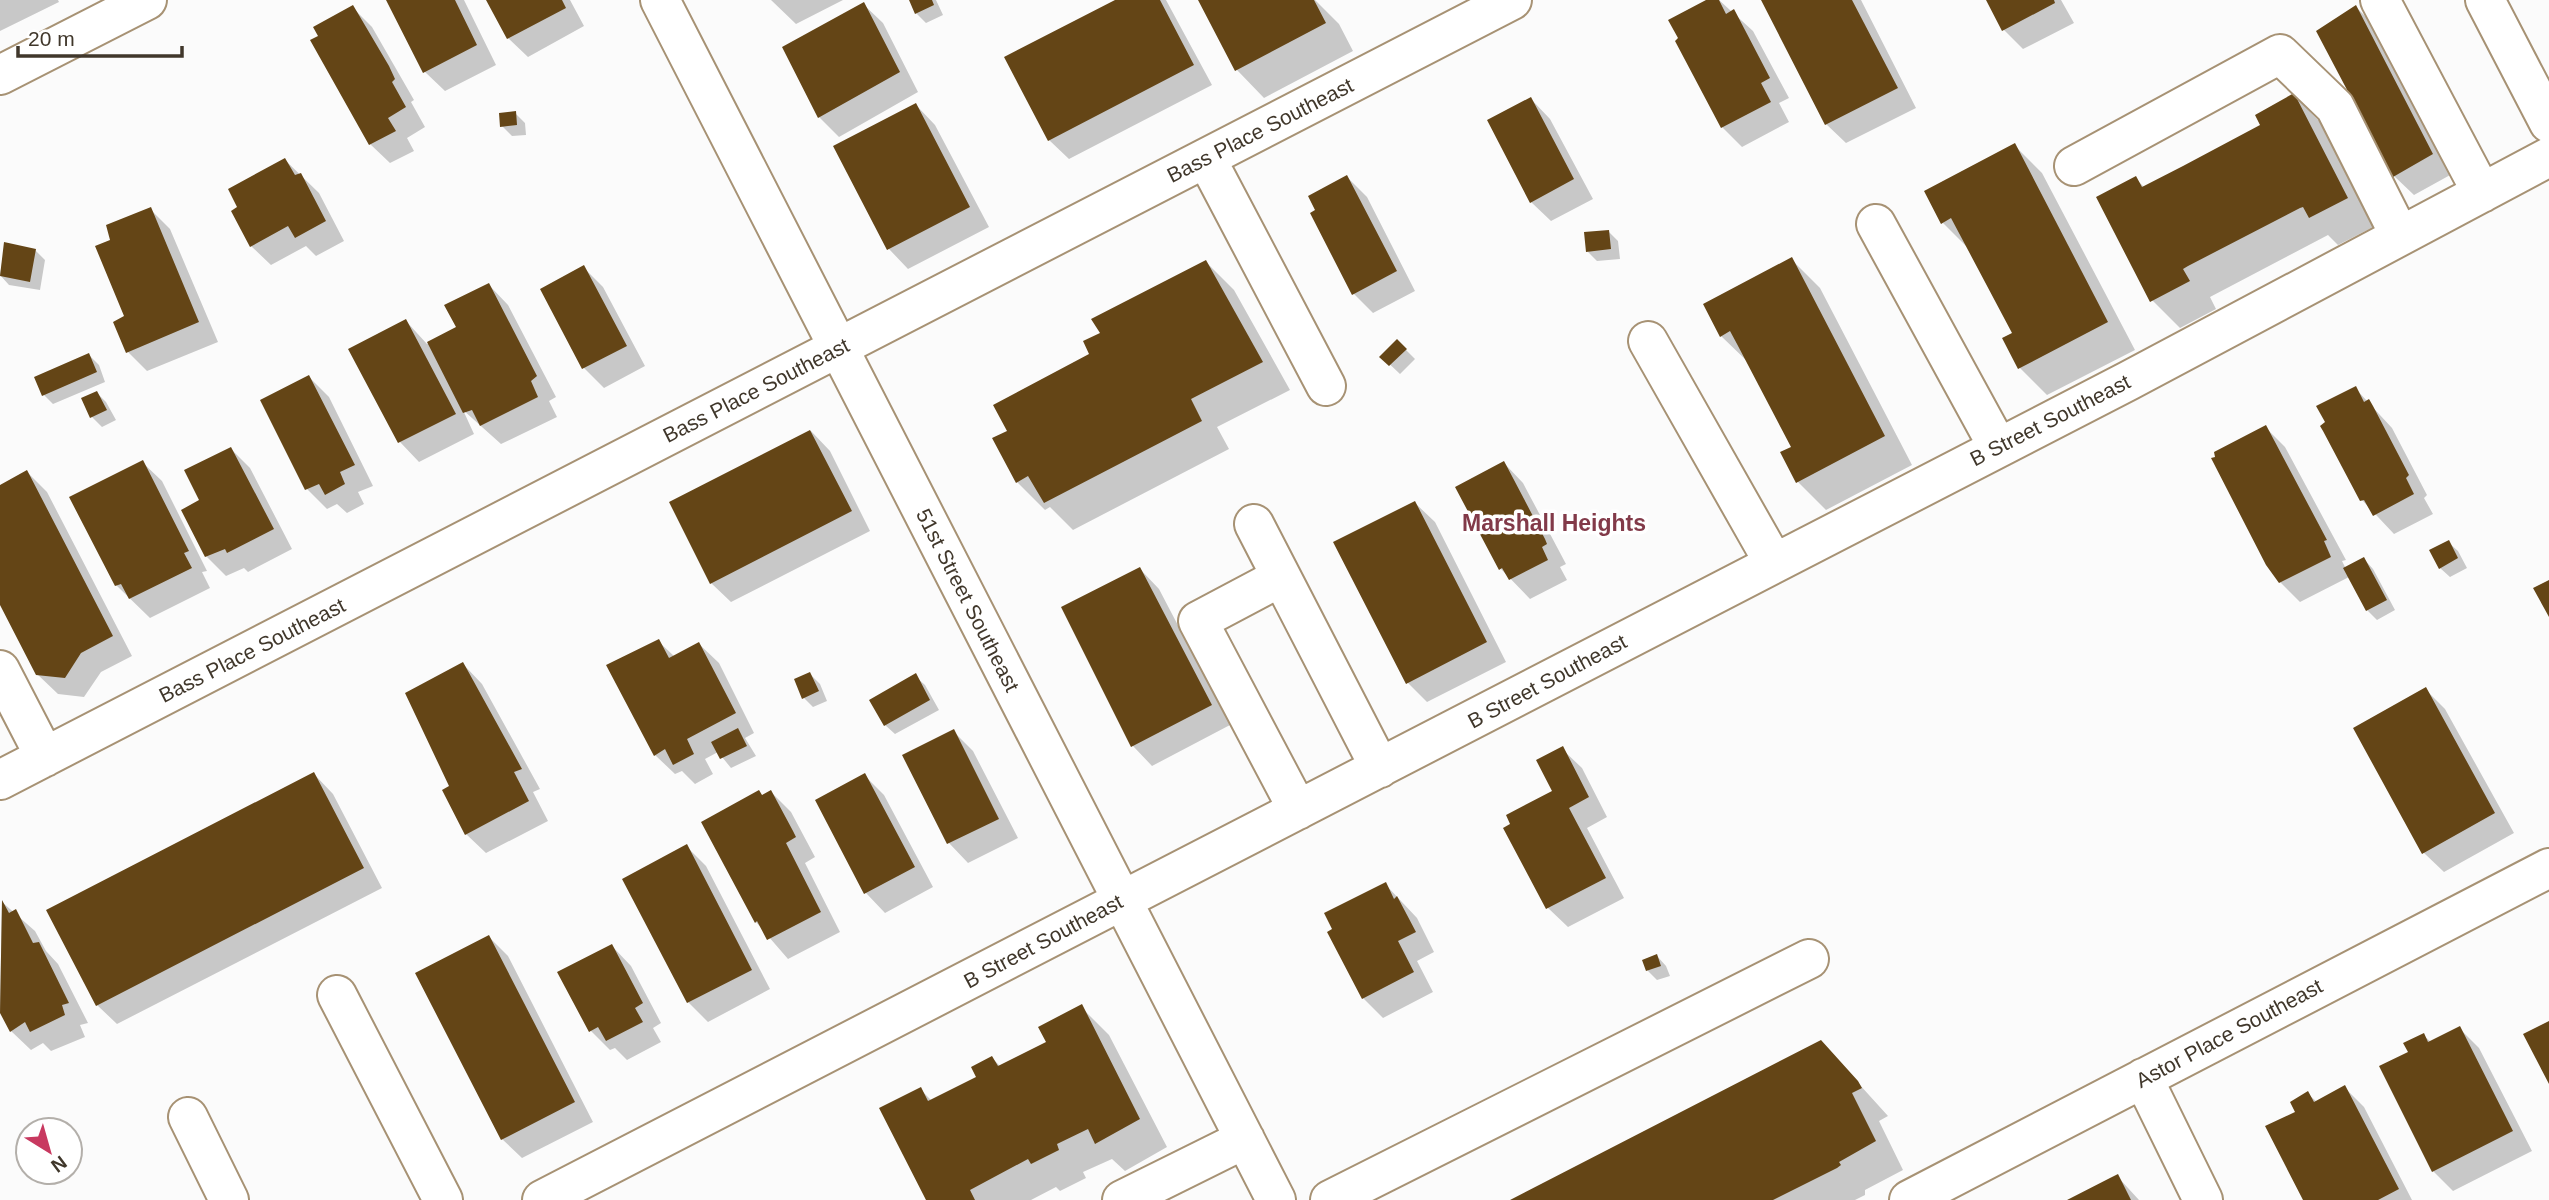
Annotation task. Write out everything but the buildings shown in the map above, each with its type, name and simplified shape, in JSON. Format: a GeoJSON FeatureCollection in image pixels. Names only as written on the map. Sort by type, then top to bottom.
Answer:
{"type":"FeatureCollection","features":[{"type":"Feature","properties":{"kind":"street"},"geometry":{"type":"LineString","coordinates":[[0,75],[146,0]]}},
{"type":"Feature","properties":{"kind":"street","name":"51st Street Southeast"},"geometry":{"type":"LineString","coordinates":[[660,0],[1276,1200]]}},
{"type":"Feature","properties":{"kind":"street","name":"Bass Place Southeast"},"geometry":{"type":"LineString","coordinates":[[0,780],[1512,0]]}},
{"type":"Feature","properties":{"kind":"street"},"geometry":{"type":"LineString","coordinates":[[2380,0],[2482,193]]}},
{"type":"Feature","properties":{"kind":"street"},"geometry":{"type":"LineString","coordinates":[[2485,0],[2549,122]]}},
{"type":"Feature","properties":{"kind":"street"},"geometry":{"type":"LineString","coordinates":[[2074,166],[2280,54],[2335,107],[2400,236]]}},
{"type":"Feature","properties":{"kind":"street","name":"B Street Southeast"},"geometry":{"type":"LineString","coordinates":[[542,1200],[1998,447],[2549,157]]}},
{"type":"Feature","properties":{"kind":"street"},"geometry":{"type":"LineString","coordinates":[[1206,158],[1326,386]]}},
{"type":"Feature","properties":{"kind":"street"},"geometry":{"type":"LineString","coordinates":[[1876,223],[1998,447]]}},
{"type":"Feature","properties":{"kind":"street"},"geometry":{"type":"LineString","coordinates":[[1648,341],[1774,563]]}},
{"type":"Feature","properties":{"kind":"street"},"geometry":{"type":"LineString","coordinates":[[1254,524],[1380,768]]}},
{"type":"Feature","properties":{"kind":"street"},"geometry":{"type":"LineString","coordinates":[[1281,577],[1198,621],[1298,810]]}},
{"type":"Feature","properties":{"kind":"street"},"geometry":{"type":"LineString","coordinates":[[0,670],[45,757]]}},
{"type":"Feature","properties":{"kind":"street","name":"Astor Place Southeast"},"geometry":{"type":"LineString","coordinates":[[1909,1200],[2549,868]]}},
{"type":"Feature","properties":{"kind":"street"},"geometry":{"type":"LineString","coordinates":[[1330,1200],[1809,959]]}},
{"type":"Feature","properties":{"kind":"street"},"geometry":{"type":"LineString","coordinates":[[337,995],[443,1200]]}},
{"type":"Feature","properties":{"kind":"street"},"geometry":{"type":"LineString","coordinates":[[2143,1078],[2203,1200]]}},
{"type":"Feature","properties":{"kind":"street"},"geometry":{"type":"LineString","coordinates":[[188,1117],[229,1200]]}},
{"type":"Feature","properties":{"kind":"street"},"geometry":{"type":"LineString","coordinates":[[1122,1200],[1245,1139]]}},
{"type":"Feature","properties":{"kind":"district","name":"Marshall Heights"},"geometry":{"type":"Point","coordinates":[1554,523]}}]}
